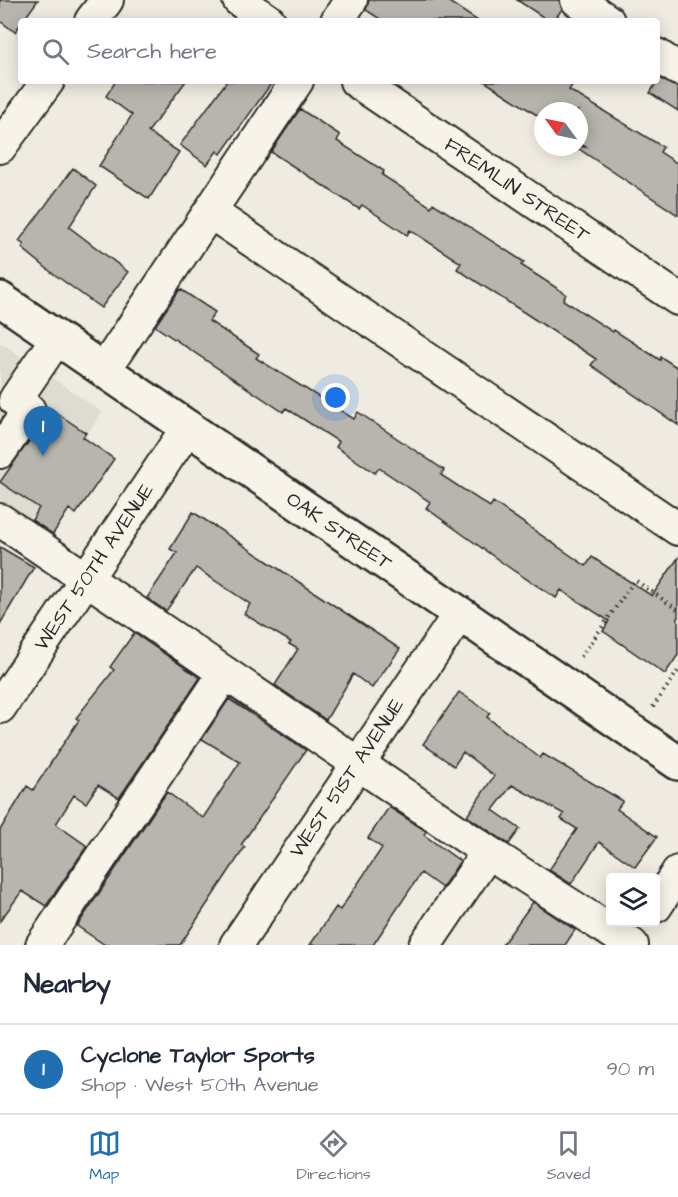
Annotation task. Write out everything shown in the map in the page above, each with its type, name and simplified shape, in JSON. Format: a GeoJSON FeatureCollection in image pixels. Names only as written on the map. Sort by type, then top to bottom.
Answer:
{"type":"FeatureCollection","features":[{"type":"Feature","properties":{"kind":"main road","name":"OAK STREET"},"geometry":{"type":"LineString","coordinates":[[0,298],[678,763]]}},
{"type":"Feature","properties":{"kind":"street"},"geometry":{"type":"LineString","coordinates":[[94,18],[107,0]]}},
{"type":"Feature","properties":{"kind":"street"},"geometry":{"type":"LineString","coordinates":[[239,0],[265,18]]}},
{"type":"Feature","properties":{"kind":"street"},"geometry":{"type":"LineString","coordinates":[[339,18],[351,0]]}},
{"type":"Feature","properties":{"kind":"street"},"geometry":{"type":"LineString","coordinates":[[577,0],[604,18]]}},
{"type":"Feature","properties":{"kind":"street"},"geometry":{"type":"LineString","coordinates":[[660,57],[678,69]]}},
{"type":"Feature","properties":{"kind":"street"},"geometry":{"type":"LineString","coordinates":[[0,147],[46,84]]}},
{"type":"Feature","properties":{"kind":"street"},"geometry":{"type":"LineString","coordinates":[[104,370],[295,84]]}},
{"type":"Feature","properties":{"kind":"street","name":"FREMLIN STREET"},"geometry":{"type":"LineString","coordinates":[[360,84],[678,299]]}},
{"type":"Feature","properties":{"kind":"street"},"geometry":{"type":"LineString","coordinates":[[210,212],[678,529]]}},
{"type":"Feature","properties":{"kind":"street"},"geometry":{"type":"LineString","coordinates":[[0,452],[29,410],[4,393],[57,338]]}},
{"type":"Feature","properties":{"kind":"street","name":"WEST 50TH AVENUE"},"geometry":{"type":"LineString","coordinates":[[0,707],[188,427]]}},
{"type":"Feature","properties":{"kind":"street"},"geometry":{"type":"LineString","coordinates":[[0,520],[488,852],[635,939]]}},
{"type":"Feature","properties":{"kind":"street","name":"WEST 51ST AVENUE"},"geometry":{"type":"LineString","coordinates":[[236,945],[460,613]]}},
{"type":"Feature","properties":{"kind":"street"},"geometry":{"type":"LineString","coordinates":[[42,945],[225,673]]}},
{"type":"Feature","properties":{"kind":"street"},"geometry":{"type":"LineString","coordinates":[[426,945],[488,852]]}},
{"type":"Feature","properties":{"kind":"street"},"geometry":{"type":"LineString","coordinates":[[660,900],[678,872]]}},
{"type":"Feature","properties":{"kind":"path"},"geometry":{"type":"LineString","coordinates":[[581,657],[634,580],[678,610]]}},
{"type":"Feature","properties":{"kind":"path"},"geometry":{"type":"LineString","coordinates":[[653,707],[678,671]]}},
{"type":"Feature","properties":{"kind":"shaded area"},"geometry":{"type":"Polygon","coordinates":[[[0,342],[102,412],[26,525],[0,507],[0,342]]]}},
{"type":"Feature","properties":{"kind":"building"},"geometry":{"type":"Polygon","coordinates":[[[0,0],[38,0],[25,18],[18,18],[18,28],[15,32],[0,21],[0,0]]]}},
{"type":"Feature","properties":{"kind":"building"},"geometry":{"type":"Polygon","coordinates":[[[369,0],[446,0],[473,18],[378,18],[366,10],[369,0]]]}},
{"type":"Feature","properties":{"kind":"building"},"geometry":{"type":"Polygon","coordinates":[[[517,0],[559,0],[562,9],[556,18],[544,18],[517,0]]]}},
{"type":"Feature","properties":{"kind":"building"},"geometry":{"type":"Polygon","coordinates":[[[660,78],[678,87],[678,111],[650,93],[655,84],[660,84],[660,78]]]}},
{"type":"Feature","properties":{"kind":"building"},"geometry":{"type":"Polygon","coordinates":[[[114,84],[184,84],[148,132],[179,152],[149,199],[99,166],[132,115],[106,96],[114,84]]]}},
{"type":"Feature","properties":{"kind":"building"},"geometry":{"type":"Polygon","coordinates":[[[225,84],[271,84],[221,154],[217,151],[207,165],[180,145],[225,84]]]}},
{"type":"Feature","properties":{"kind":"building"},"geometry":{"type":"Polygon","coordinates":[[[489,84],[573,84],[569,90],[663,147],[660,152],[678,164],[678,215],[588,155],[588,102],[534,102],[534,113],[489,84]]]}},
{"type":"Feature","properties":{"kind":"building"},"geometry":{"type":"Polygon","coordinates":[[[300,109],[340,135],[337,141],[384,171],[382,175],[431,207],[433,203],[524,262],[521,265],[566,294],[563,300],[660,360],[661,357],[678,368],[678,425],[591,365],[596,359],[457,269],[461,263],[410,230],[407,235],[362,205],[359,209],[271,152],[300,109]]]}},
{"type":"Feature","properties":{"kind":"building"},"geometry":{"type":"Polygon","coordinates":[[[73,168],[96,186],[69,227],[128,272],[101,308],[51,272],[22,248],[24,245],[19,241],[73,168]]]}},
{"type":"Feature","properties":{"kind":"building"},"geometry":{"type":"Polygon","coordinates":[[[180,289],[215,312],[209,321],[259,354],[256,358],[354,419],[358,412],[444,470],[441,475],[490,507],[493,502],[586,566],[592,557],[652,596],[678,558],[678,655],[665,674],[603,631],[609,621],[561,590],[556,598],[514,571],[426,508],[430,502],[379,468],[375,473],[336,447],[339,442],[286,408],[283,412],[155,326],[180,289]]]}},
{"type":"Feature","properties":{"kind":"building"},"geometry":{"type":"Polygon","coordinates":[[[48,407],[86,433],[83,437],[114,459],[76,514],[69,509],[53,534],[32,520],[39,508],[0,482],[44,420],[48,407]]]}},
{"type":"Feature","properties":{"kind":"building"},"geometry":{"type":"Polygon","coordinates":[[[193,512],[400,649],[372,688],[353,674],[326,720],[275,685],[298,649],[289,644],[291,642],[244,614],[250,604],[196,568],[166,611],[147,598],[177,553],[170,549],[193,512]]]}},
{"type":"Feature","properties":{"kind":"building"},"geometry":{"type":"Polygon","coordinates":[[[0,547],[34,567],[0,624],[0,547]]]}},
{"type":"Feature","properties":{"kind":"building"},"geometry":{"type":"Polygon","coordinates":[[[134,633],[200,678],[119,798],[98,785],[86,803],[74,795],[56,824],[87,846],[46,906],[22,891],[0,921],[0,830],[27,786],[33,790],[79,720],[76,718],[114,670],[110,667],[134,633]]]}},
{"type":"Feature","properties":{"kind":"building"},"geometry":{"type":"Polygon","coordinates":[[[459,692],[490,713],[487,717],[540,758],[543,754],[623,801],[617,809],[657,837],[635,867],[599,842],[571,884],[549,870],[577,829],[561,819],[564,814],[512,785],[493,810],[520,829],[509,844],[467,816],[494,776],[463,752],[454,766],[423,744],[459,692]]]}},
{"type":"Feature","properties":{"kind":"building"},"geometry":{"type":"Polygon","coordinates":[[[229,699],[306,750],[241,845],[245,847],[180,945],[105,945],[77,926],[167,792],[203,818],[240,762],[202,739],[229,699]]]}},
{"type":"Feature","properties":{"kind":"building"},"geometry":{"type":"Polygon","coordinates":[[[389,807],[426,831],[424,835],[460,861],[442,888],[421,873],[373,945],[310,945],[336,907],[340,910],[382,848],[368,838],[389,807]]]}},
{"type":"Feature","properties":{"kind":"building"},"geometry":{"type":"Polygon","coordinates":[[[533,902],[575,930],[565,945],[502,945],[533,902]]]}},
{"type":"Feature","properties":{"kind":"place","name":"Cyclone Taylor Sports"},"geometry":{"type":"Point","coordinates":[43,456]}}]}
